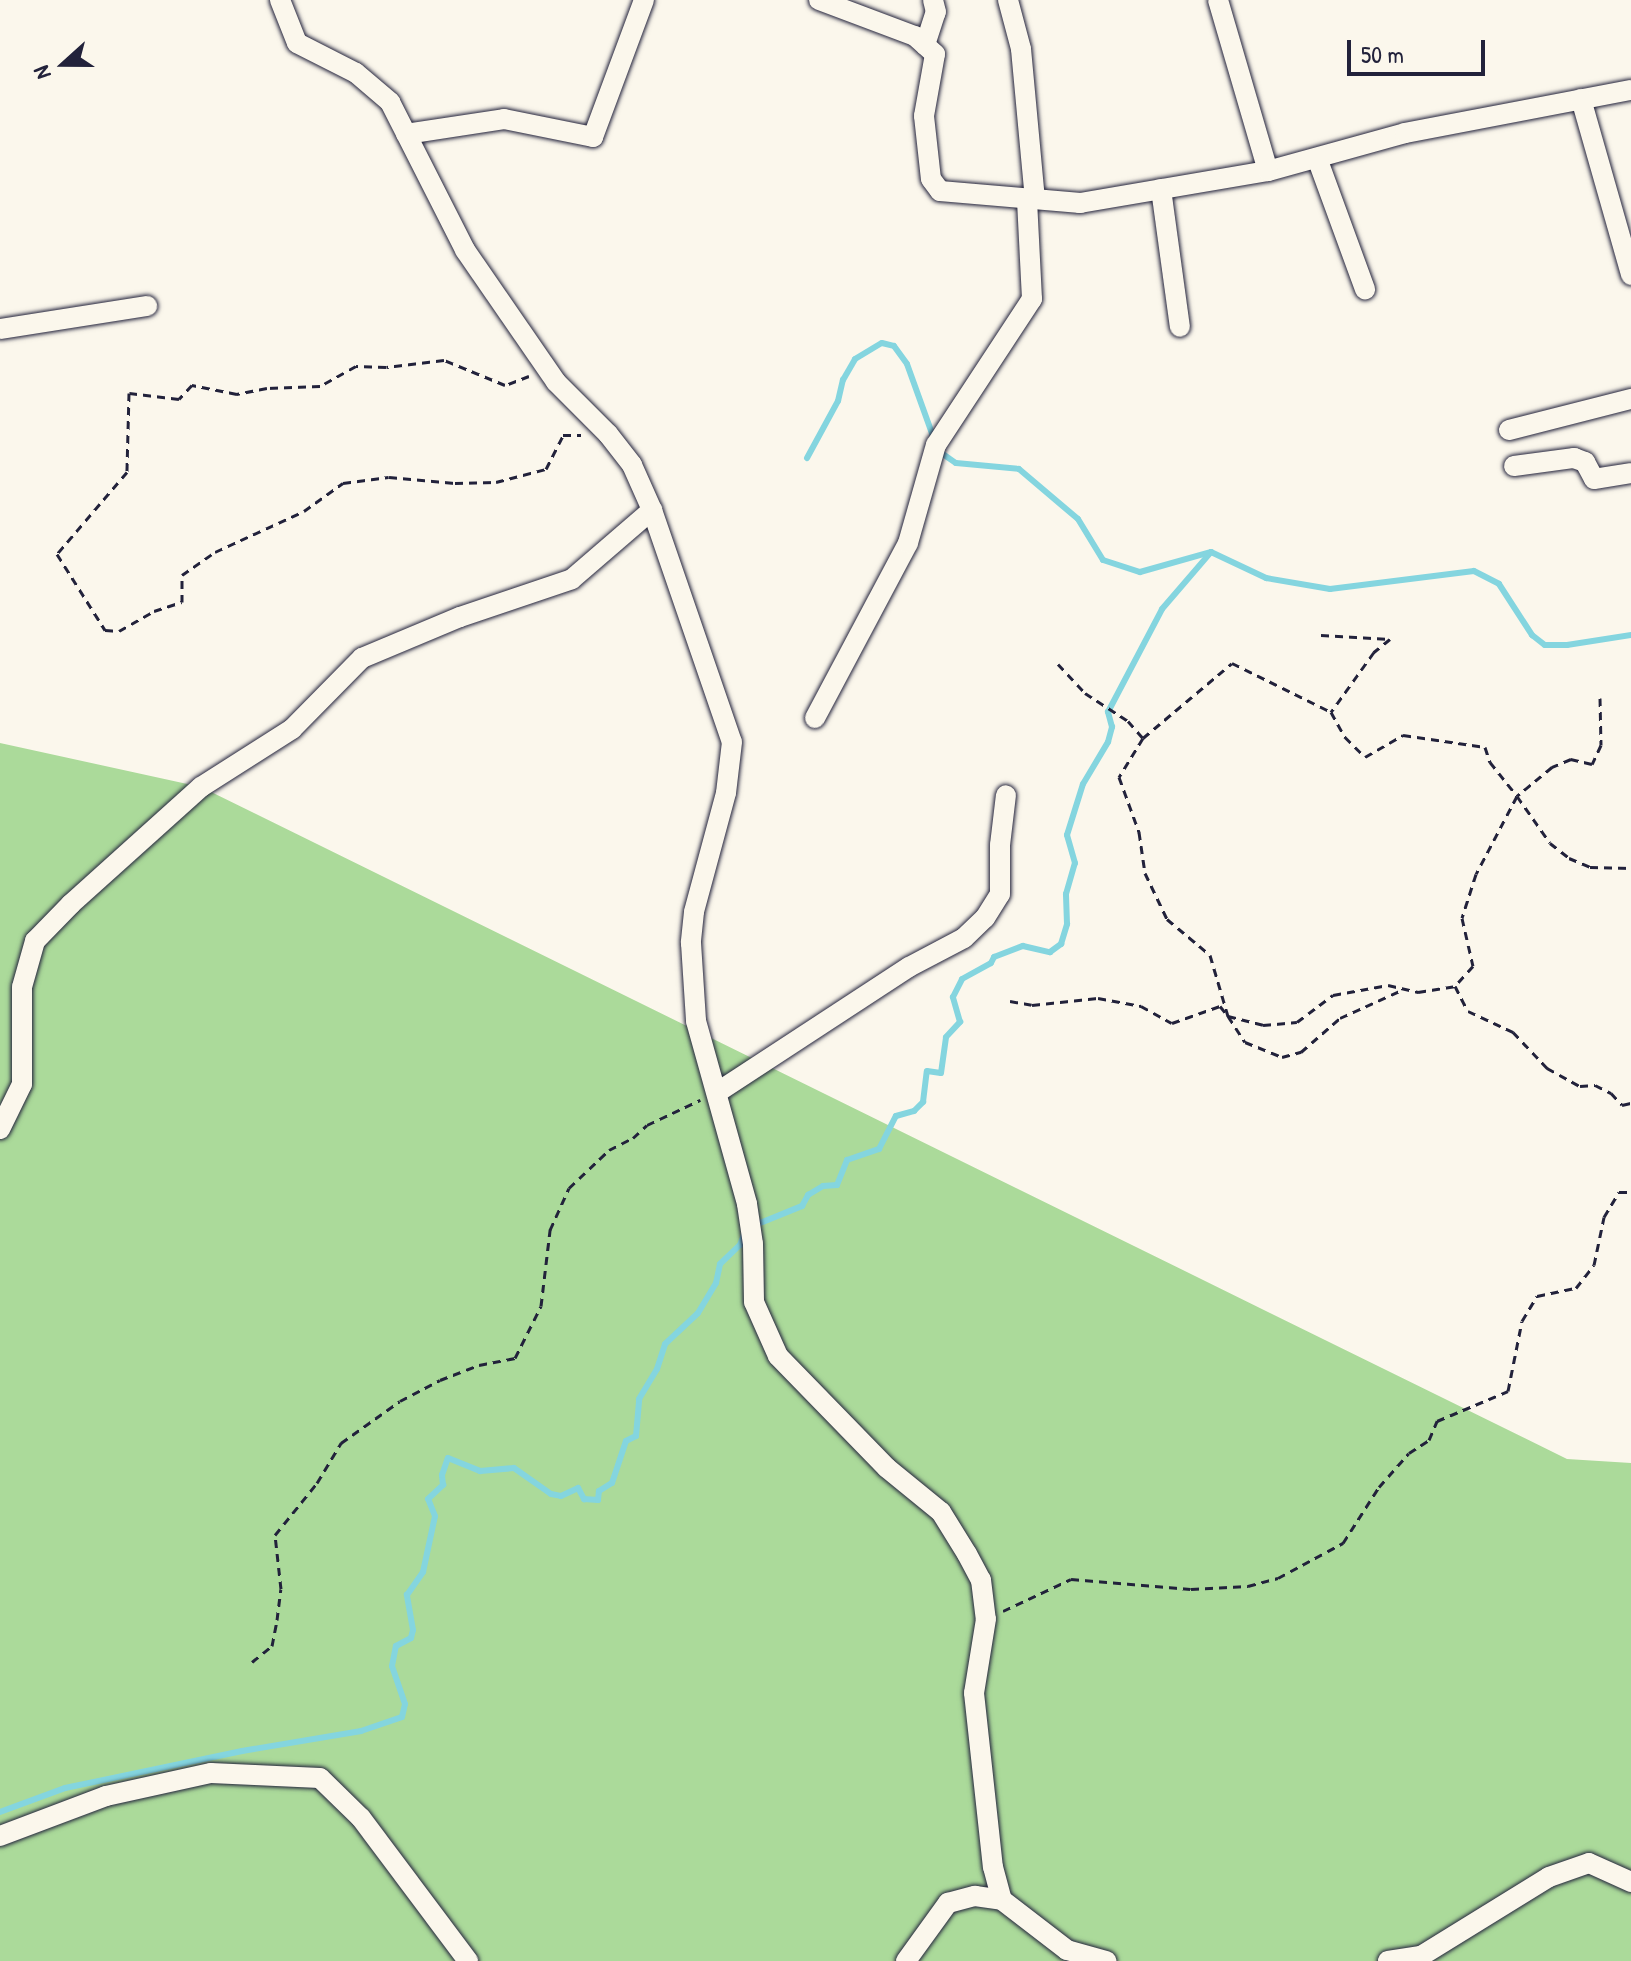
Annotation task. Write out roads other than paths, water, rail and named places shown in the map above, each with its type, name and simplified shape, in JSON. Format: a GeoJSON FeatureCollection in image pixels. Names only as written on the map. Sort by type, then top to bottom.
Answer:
{"type":"FeatureCollection","features":[{"type":"Feature","properties":{"kind":"street"},"geometry":{"type":"LineString","coordinates":[[280,0],[297,43],[356,73],[390,102],[431,177],[465,250],[547,370],[608,434],[632,465],[652,510],[732,742],[726,793],[694,912],[691,943],[696,1021],[747,1204],[753,1244],[754,1302],[778,1356],[887,1468],[941,1512],[981,1580],[986,1619],[974,1693],[993,1867],[1002,1900]]}},
{"type":"Feature","properties":{"kind":"street"},"geometry":{"type":"LineString","coordinates":[[406,134],[504,119],[593,137],[644,0]]}},
{"type":"Feature","properties":{"kind":"street"},"geometry":{"type":"LineString","coordinates":[[819,0],[915,36],[935,54],[924,116],[931,179],[940,191],[1080,203],[1268,171],[1405,133],[1631,90]]}},
{"type":"Feature","properties":{"kind":"street"},"geometry":{"type":"LineString","coordinates":[[925,45],[936,12],[933,0]]}},
{"type":"Feature","properties":{"kind":"street"},"geometry":{"type":"LineString","coordinates":[[815,718],[908,543],[936,445],[1032,299],[1031,199],[1021,49],[1008,0]]}},
{"type":"Feature","properties":{"kind":"street"},"geometry":{"type":"LineString","coordinates":[[1218,0],[1268,171]]}},
{"type":"Feature","properties":{"kind":"street"},"geometry":{"type":"LineString","coordinates":[[1581,99],[1631,275]]}},
{"type":"Feature","properties":{"kind":"street"},"geometry":{"type":"LineString","coordinates":[[1317,158],[1365,289]]}},
{"type":"Feature","properties":{"kind":"street"},"geometry":{"type":"LineString","coordinates":[[1161,189],[1180,327]]}},
{"type":"Feature","properties":{"kind":"street"},"geometry":{"type":"LineString","coordinates":[[0,329],[147,306]]}},
{"type":"Feature","properties":{"kind":"street"},"geometry":{"type":"LineString","coordinates":[[1509,430],[1631,399]]}},
{"type":"Feature","properties":{"kind":"street"},"geometry":{"type":"LineString","coordinates":[[1514,466],[1574,458],[1585,462],[1594,479],[1631,473]]}},
{"type":"Feature","properties":{"kind":"street"},"geometry":{"type":"LineString","coordinates":[[0,1129],[22,1084],[22,987],[35,941],[71,904],[201,787],[292,729],[362,658],[460,617],[572,579],[652,510]]}},
{"type":"Feature","properties":{"kind":"street"},"geometry":{"type":"LineString","coordinates":[[718,1092],[909,967],[964,938],[985,918],[1000,894],[1000,845],[1006,795]]}},
{"type":"Feature","properties":{"kind":"street"},"geometry":{"type":"LineString","coordinates":[[0,1836],[106,1796],[211,1773],[320,1778],[361,1818],[468,1961]]}},
{"type":"Feature","properties":{"kind":"street"},"geometry":{"type":"LineString","coordinates":[[1388,1961],[1421,1956],[1549,1877],[1589,1863],[1631,1882]]}},
{"type":"Feature","properties":{"kind":"street"},"geometry":{"type":"LineString","coordinates":[[906,1961],[948,1903],[975,1896],[1002,1900],[1067,1950],[1106,1961]]}},
{"type":"Feature","properties":{"kind":"waterway"},"geometry":{"type":"LineString","coordinates":[[807,458],[838,401],[843,380],[855,359],[882,343],[894,346],[907,364],[934,439]]}},
{"type":"Feature","properties":{"kind":"waterway"},"geometry":{"type":"LineString","coordinates":[[940,452],[956,463],[1019,469],[1078,519],[1103,560],[1140,572],[1211,552],[1266,578],[1330,589],[1474,571],[1499,584],[1532,635],[1545,645],[1567,645],[1631,635]]}},
{"type":"Feature","properties":{"kind":"waterway"},"geometry":{"type":"LineString","coordinates":[[755,1225],[802,1206],[808,1195],[823,1186],[837,1185],[847,1160],[879,1149],[896,1116],[914,1111],[923,1102],[927,1071],[941,1073],[946,1037],[960,1022],[953,997],[962,979],[991,963],[994,957],[1023,946],[1050,952],[1061,944],[1067,924],[1066,894],[1075,863],[1067,835],[1083,784],[1108,742],[1112,727],[1108,712],[1162,609],[1211,552]]}},
{"type":"Feature","properties":{"kind":"waterway"},"geometry":{"type":"LineString","coordinates":[[0,1812],[65,1788],[242,1751],[361,1731],[402,1717],[405,1704],[392,1666],[396,1646],[411,1638],[413,1630],[407,1595],[423,1572],[435,1516],[428,1499],[443,1485],[442,1475],[448,1458],[480,1471],[514,1468],[551,1494],[561,1496],[578,1488],[584,1499],[598,1500],[599,1491],[612,1483],[626,1441],[636,1436],[639,1399],[657,1369],[665,1344],[698,1313],[716,1283],[720,1264],[740,1245],[745,1232]]}}]}
